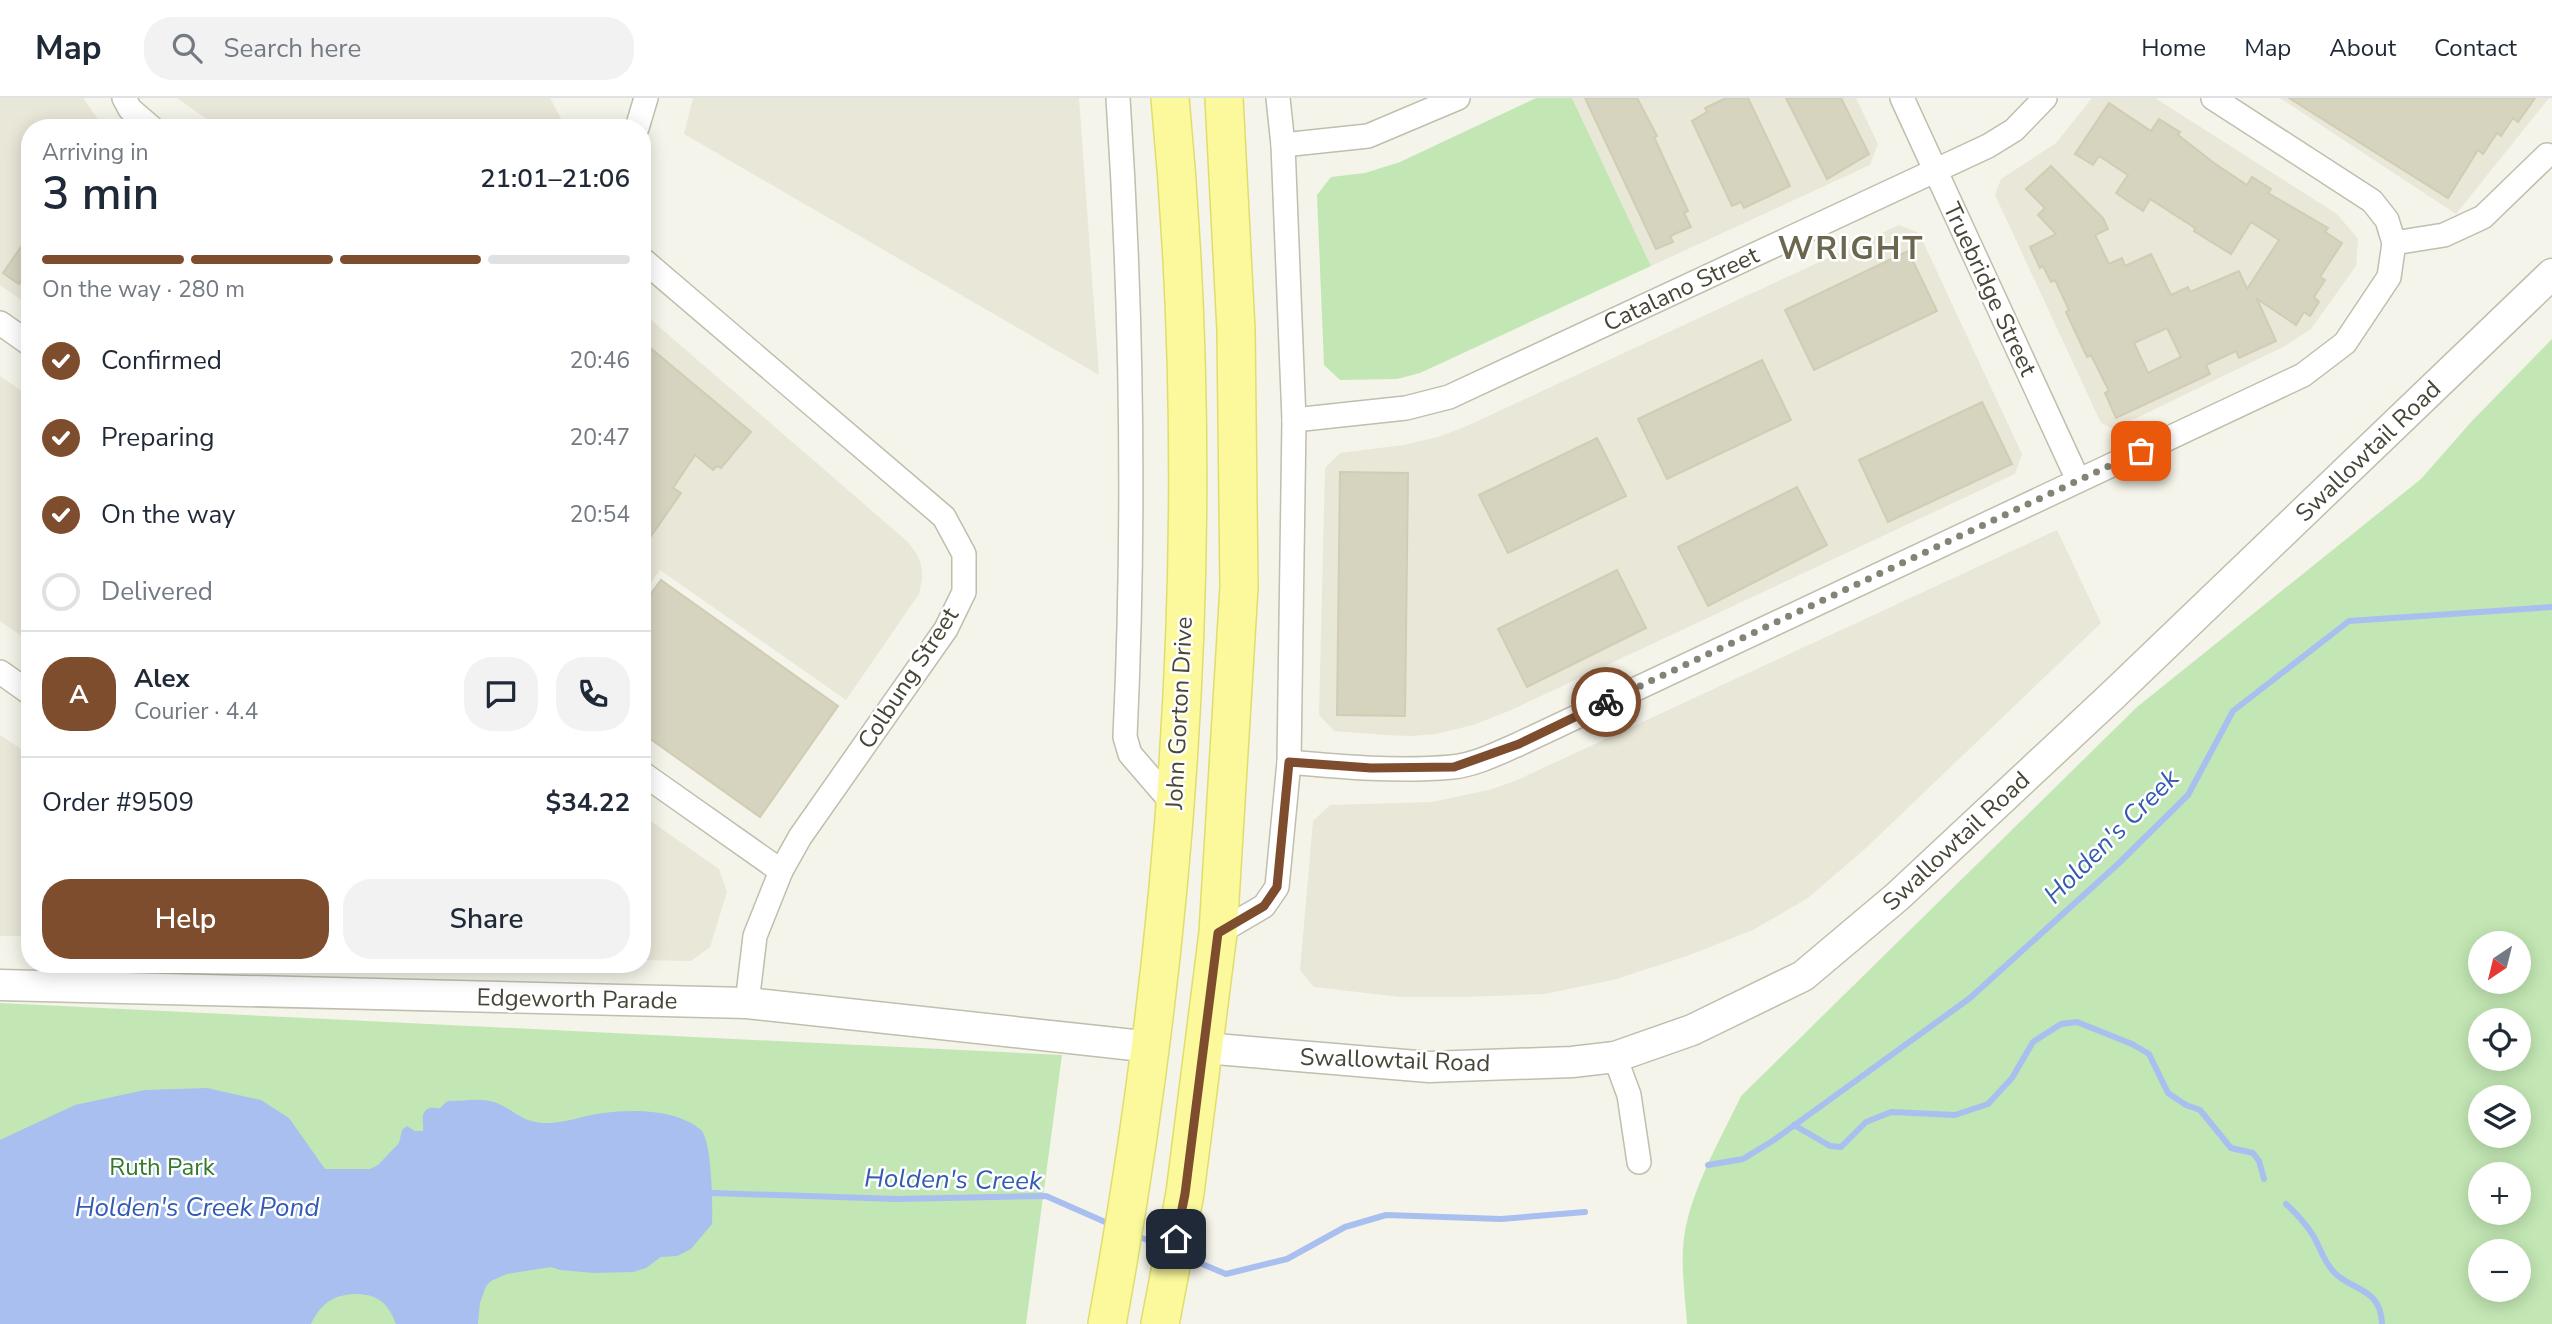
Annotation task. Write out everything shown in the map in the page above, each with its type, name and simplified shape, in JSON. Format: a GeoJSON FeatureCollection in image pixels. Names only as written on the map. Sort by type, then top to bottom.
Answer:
{"type":"FeatureCollection","features":[{"type":"Feature","properties":{"kind":"main road","name":"John Gorton Drive"},"geometry":{"type":"LineString","coordinates":[[1107,1324],[1134,1172],[1152,1046],[1174,805],[1185,595],[1187,466],[1184,314],[1170,98]]}},
{"type":"Feature","properties":{"kind":"main road"},"geometry":{"type":"LineString","coordinates":[[1162,1315],[1185,1194],[1218,933],[1238,587],[1236,330],[1224,98]]}},
{"type":"Feature","properties":{"kind":"street"},"geometry":{"type":"LineString","coordinates":[[124,98],[130,109],[142,119]]}},
{"type":"Feature","properties":{"kind":"street"},"geometry":{"type":"LineString","coordinates":[[640,119],[646,98]]}},
{"type":"Feature","properties":{"kind":"street"},"geometry":{"type":"LineString","coordinates":[[1118,98],[1129,325],[1132,488],[1131,600],[1125,737],[1130,754],[1174,805]]}},
{"type":"Feature","properties":{"kind":"street"},"geometry":{"type":"LineString","coordinates":[[1218,933],[1264,906],[1277,887],[1289,762],[1294,420],[1283,145],[1278,98]]}},
{"type":"Feature","properties":{"kind":"street"},"geometry":{"type":"LineString","coordinates":[[1283,145],[1368,136],[1458,98]]}},
{"type":"Feature","properties":{"kind":"street","name":"Truebridge Street"},"geometry":{"type":"LineString","coordinates":[[1902,98],[2078,480]]}},
{"type":"Feature","properties":{"kind":"street","name":"Catalano Street"},"geometry":{"type":"LineString","coordinates":[[1294,420],[1406,408],[1449,397],[1988,146],[2014,130],[2045,98]]}},
{"type":"Feature","properties":{"kind":"street"},"geometry":{"type":"LineString","coordinates":[[1289,762],[1371,768],[1454,767],[1480,760],[2303,375],[2345,343],[2389,277],[2395,243],[2387,219],[2372,201],[2213,98]]}},
{"type":"Feature","properties":{"kind":"street"},"geometry":{"type":"LineString","coordinates":[[2395,243],[2444,235],[2483,217],[2547,155]]}},
{"type":"Feature","properties":{"kind":"street","name":"Colbung Street"},"geometry":{"type":"LineString","coordinates":[[651,267],[944,517],[964,554],[964,592],[946,629],[800,837],[781,872],[755,936],[747,1003]]}},
{"type":"Feature","properties":{"kind":"street","name":"Swallowtail Road"},"geometry":{"type":"LineString","coordinates":[[1204,1048],[1429,1067],[1572,1062],[1615,1057],[1692,1030],[1803,976],[1898,896],[2112,696],[2552,274]]}},
{"type":"Feature","properties":{"kind":"street"},"geometry":{"type":"LineString","coordinates":[[0,323],[21,338]]}},
{"type":"Feature","properties":{"kind":"street"},"geometry":{"type":"LineString","coordinates":[[0,672],[21,687]]}},
{"type":"Feature","properties":{"kind":"street"},"geometry":{"type":"LineString","coordinates":[[651,780],[781,872]]}},
{"type":"Feature","properties":{"kind":"street","name":"Edgeworth Parade"},"geometry":{"type":"LineString","coordinates":[[0,985],[75,976],[747,1003],[1152,1046]]}},
{"type":"Feature","properties":{"kind":"street"},"geometry":{"type":"LineString","coordinates":[[1615,1057],[1629,1095],[1639,1162]]}},
{"type":"Feature","properties":{"kind":"shaded area"},"geometry":{"type":"Polygon","coordinates":[[[0,98],[83,98],[98,119],[21,119],[21,300],[0,285],[0,98]]]}},
{"type":"Feature","properties":{"kind":"shaded area"},"geometry":{"type":"Polygon","coordinates":[[[177,98],[550,98],[561,119],[206,119],[177,98]]]}},
{"type":"Feature","properties":{"kind":"shaded area"},"geometry":{"type":"Polygon","coordinates":[[[693,98],[1079,98],[1099,375],[684,134],[693,98]]]}},
{"type":"Feature","properties":{"kind":"shaded area"},"geometry":{"type":"Polygon","coordinates":[[[1572,98],[1856,98],[1878,144],[1870,165],[1651,266],[1572,98]]]}},
{"type":"Feature","properties":{"kind":"shaded area"},"geometry":{"type":"Polygon","coordinates":[[[2092,98],[2155,98],[2337,214],[2358,239],[2356,266],[2311,329],[2285,346],[2114,429],[2101,423],[1995,195],[2001,179],[2056,143],[2092,98]]]}},
{"type":"Feature","properties":{"kind":"shaded area"},"geometry":{"type":"Polygon","coordinates":[[[2280,98],[2549,98],[2456,214],[2280,98]]]}},
{"type":"Feature","properties":{"kind":"shaded area"},"geometry":{"type":"Polygon","coordinates":[[[1899,225],[1919,233],[2022,454],[2015,474],[1509,711],[1473,725],[1436,734],[1385,735],[1334,731],[1319,715],[1325,468],[1340,453],[1403,445],[1438,437],[1467,426],[1899,225]]]}},
{"type":"Feature","properties":{"kind":"shaded area"},"geometry":{"type":"Polygon","coordinates":[[[651,320],[908,542],[921,564],[922,578],[919,594],[846,700],[660,570],[651,582],[651,320]]]}},
{"type":"Feature","properties":{"kind":"shaded area"},"geometry":{"type":"Polygon","coordinates":[[[0,376],[21,391],[21,636],[0,621],[0,376]]]}},
{"type":"Feature","properties":{"kind":"shaded area"},"geometry":{"type":"Polygon","coordinates":[[[2057,530],[2101,623],[1866,848],[1808,898],[1753,930],[1687,956],[1613,980],[1544,994],[1401,997],[1314,987],[1300,970],[1313,821],[1330,805],[1432,802],[1489,790],[1515,781],[2057,530]]]}},
{"type":"Feature","properties":{"kind":"shaded area"},"geometry":{"type":"Polygon","coordinates":[[[0,735],[21,749],[21,936],[0,936],[0,735]]]}},
{"type":"Feature","properties":{"kind":"shaded area"},"geometry":{"type":"Polygon","coordinates":[[[651,821],[719,869],[727,892],[710,947],[691,961],[651,960],[651,821]]]}},
{"type":"Feature","properties":{"kind":"green space"},"geometry":{"type":"Polygon","coordinates":[[[1536,98],[1572,98],[1651,266],[1420,373],[1397,379],[1340,380],[1324,365],[1317,195],[1331,177],[1365,173],[1400,162],[1536,98]]]}},
{"type":"Feature","properties":{"kind":"green space"},"geometry":{"type":"Polygon","coordinates":[[[2552,339],[2552,1324],[1687,1324],[1683,1263],[1684,1238],[1690,1209],[1717,1144],[1741,1096],[2137,707],[2421,479],[2471,422],[2552,339]]]}},
{"type":"Feature","properties":{"kind":"green space","name":"Ruth Park"},"geometry":{"type":"Polygon","coordinates":[[[0,1003],[1062,1055],[1026,1324],[0,1324],[0,1003]]]}},
{"type":"Feature","properties":{"kind":"water","name":"Holden's Creek Pond"},"geometry":{"type":"Polygon","coordinates":[[[207,1088],[261,1100],[289,1118],[325,1169],[370,1169],[378,1165],[399,1143],[402,1130],[407,1126],[415,1131],[423,1131],[424,1112],[430,1108],[440,1108],[449,1101],[492,1101],[527,1120],[542,1123],[615,1112],[667,1114],[691,1123],[705,1136],[711,1175],[712,1224],[691,1249],[677,1256],[661,1257],[646,1268],[633,1272],[594,1273],[551,1267],[507,1274],[486,1286],[480,1303],[478,1324],[396,1324],[381,1301],[355,1294],[340,1296],[328,1302],[311,1324],[0,1324],[0,1140],[75,1105],[145,1090],[207,1088]]]}},
{"type":"Feature","properties":{"kind":"building"},"geometry":{"type":"Polygon","coordinates":[[[1585,98],[1637,98],[1657,136],[1654,137],[1688,211],[1684,213],[1691,227],[1670,236],[1673,242],[1656,249],[1585,98]]]}},
{"type":"Feature","properties":{"kind":"building"},"geometry":{"type":"Polygon","coordinates":[[[1726,98],[1748,98],[1790,186],[1744,208],[1741,202],[1732,206],[1692,121],[1707,112],[1705,108],[1726,98]]]}},
{"type":"Feature","properties":{"kind":"building"},"geometry":{"type":"Polygon","coordinates":[[[1786,98],[1841,98],[1869,154],[1827,179],[1786,98]]]}},
{"type":"Feature","properties":{"kind":"building"},"geometry":{"type":"Polygon","coordinates":[[[2289,98],[2535,98],[2518,122],[2513,118],[2501,136],[2497,133],[2483,154],[2478,150],[2448,198],[2289,98]]]}},
{"type":"Feature","properties":{"kind":"building"},"geometry":{"type":"Polygon","coordinates":[[[2109,103],[2151,131],[2159,119],[2180,132],[2178,135],[2214,163],[2247,185],[2252,177],[2271,189],[2268,193],[2328,228],[2325,232],[2342,243],[2320,277],[2325,280],[2314,297],[2319,302],[2310,316],[2304,312],[2296,325],[2257,299],[2276,341],[2239,358],[2236,351],[2206,365],[2210,374],[2116,418],[2105,393],[2109,391],[2091,355],[2087,357],[2066,312],[2069,310],[2055,280],[2051,282],[2043,266],[2040,268],[2030,247],[2056,234],[2038,215],[2045,208],[2026,189],[2051,166],[2103,218],[2108,229],[2095,235],[2109,264],[2122,258],[2125,266],[2151,254],[2171,295],[2188,287],[2190,292],[2239,271],[2247,289],[2279,240],[2251,222],[2231,254],[2150,199],[2143,211],[2116,193],[2128,175],[2099,156],[2093,165],[2075,154],[2109,103]],[[2167,328],[2134,343],[2148,373],[2181,357],[2167,328]]]}},
{"type":"Feature","properties":{"kind":"building"},"geometry":{"type":"Polygon","coordinates":[[[21,247],[19,284],[3,273],[21,247]]]}},
{"type":"Feature","properties":{"kind":"building"},"geometry":{"type":"Polygon","coordinates":[[[1908,251],[1937,311],[1814,370],[1785,310],[1908,251]]]}},
{"type":"Feature","properties":{"kind":"building"},"geometry":{"type":"Polygon","coordinates":[[[651,349],[751,432],[721,468],[717,466],[713,470],[695,455],[673,488],[681,493],[651,536],[651,349]]]}},
{"type":"Feature","properties":{"kind":"building"},"geometry":{"type":"Polygon","coordinates":[[[1762,360],[1791,420],[1667,479],[1638,419],[1762,360]]]}},
{"type":"Feature","properties":{"kind":"building"},"geometry":{"type":"Polygon","coordinates":[[[1982,402],[2012,464],[1888,522],[1859,460],[1982,402]]]}},
{"type":"Feature","properties":{"kind":"building"},"geometry":{"type":"Polygon","coordinates":[[[1597,438],[1626,496],[1508,553],[1479,495],[1597,438]]]}},
{"type":"Feature","properties":{"kind":"building"},"geometry":{"type":"Polygon","coordinates":[[[1340,472],[1408,473],[1405,716],[1337,715],[1340,472]]]}},
{"type":"Feature","properties":{"kind":"building"},"geometry":{"type":"Polygon","coordinates":[[[1797,487],[1827,545],[1708,606],[1678,547],[1797,487]]]}},
{"type":"Feature","properties":{"kind":"building"},"geometry":{"type":"Polygon","coordinates":[[[1617,570],[1646,628],[1527,687],[1498,629],[1617,570]]]}},
{"type":"Feature","properties":{"kind":"building"},"geometry":{"type":"Polygon","coordinates":[[[661,580],[838,706],[760,817],[651,739],[651,594],[661,580]]]}},
{"type":"Feature","properties":{"kind":"waterway","name":"Holden's Creek"},"geometry":{"type":"LineString","coordinates":[[1708,1165],[1743,1159],[1774,1140],[1970,998],[2118,864],[2188,795],[2233,711],[2349,621],[2552,607]]}},
{"type":"Feature","properties":{"kind":"waterway"},"geometry":{"type":"LineString","coordinates":[[1794,1125],[1830,1146],[1841,1147],[1866,1122],[1891,1112],[1955,1115],[1988,1104],[2012,1078],[2033,1042],[2061,1024],[2077,1022],[2132,1044],[2149,1054],[2168,1093],[2186,1105],[2200,1110],[2231,1148],[2253,1153],[2259,1161],[2264,1179]]}},
{"type":"Feature","properties":{"kind":"waterway","name":"Holden's Creek"},"geometry":{"type":"LineString","coordinates":[[712,1193],[897,1199],[1046,1196],[1112,1225]]}},
{"type":"Feature","properties":{"kind":"waterway"},"geometry":{"type":"LineString","coordinates":[[2286,1204],[2311,1232],[2333,1271],[2372,1297],[2381,1313],[2382,1324]]}},
{"type":"Feature","properties":{"kind":"waterway","name":"Holden's Creek"},"geometry":{"type":"LineString","coordinates":[[1183,1256],[1226,1274],[1287,1259],[1345,1227],[1386,1215],[1501,1219],[1585,1212]]}},
{"type":"Feature","properties":{"kind":"waterway","name":"Holden's Creek"},"geometry":{"type":"LineString","coordinates":[[1135,1235],[1164,1247]]}},
{"type":"Feature","properties":{"kind":"way so far"},"geometry":{"type":"LineString","coordinates":[[1606,702],[2141,451]]}},
{"type":"Feature","properties":{"kind":"district","name":"WRIGHT"},"geometry":{"type":"Point","coordinates":[1851,248]}},
{"type":"Feature","properties":{"kind":"route"},"geometry":{"type":"LineString","coordinates":[[1176,1239],[1185,1194],[1218,933],[1264,906],[1277,887],[1289,762],[1371,768],[1454,767],[1519,744],[1606,702]]}}]}
